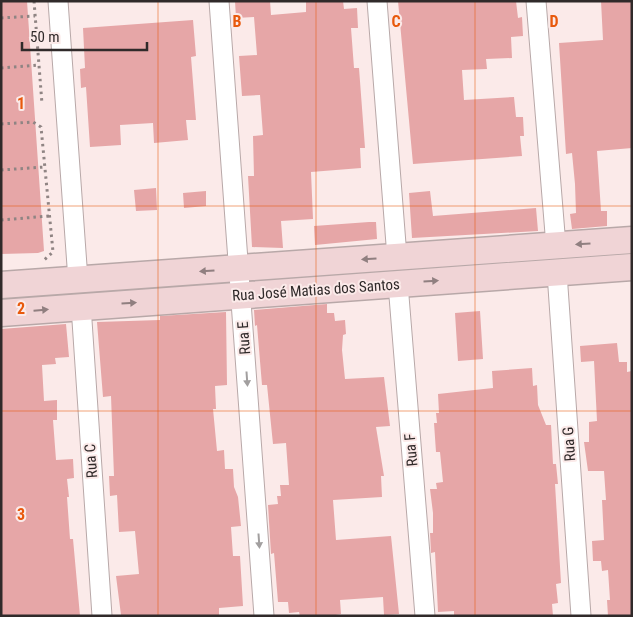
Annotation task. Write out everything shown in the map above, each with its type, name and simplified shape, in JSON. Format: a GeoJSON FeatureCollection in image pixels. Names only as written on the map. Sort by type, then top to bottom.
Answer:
{"type":"FeatureCollection","features":[{"type":"Feature","properties":{"kind":"main road","name":"Rua José Matias dos Santos"},"geometry":{"type":"LineString","coordinates":[[1,285],[632,240]]}},
{"type":"Feature","properties":{"kind":"main road","name":"Rua José Matias dos Santos"},"geometry":{"type":"LineString","coordinates":[[1,313],[632,267]]}},
{"type":"Feature","properties":{"kind":"street"},"geometry":{"type":"LineString","coordinates":[[58,1],[78,280]]}},
{"type":"Feature","properties":{"kind":"street","name":"Rua E"},"geometry":{"type":"LineString","coordinates":[[219,1],[264,616]]}},
{"type":"Feature","properties":{"kind":"street"},"geometry":{"type":"LineString","coordinates":[[377,1],[397,257]]}},
{"type":"Feature","properties":{"kind":"street"},"geometry":{"type":"LineString","coordinates":[[536,1],[556,246]]}},
{"type":"Feature","properties":{"kind":"street","name":"Rua G"},"geometry":{"type":"LineString","coordinates":[[557,272],[581,616]]}},
{"type":"Feature","properties":{"kind":"street","name":"Rua F"},"geometry":{"type":"LineString","coordinates":[[398,284],[425,616]]}},
{"type":"Feature","properties":{"kind":"street","name":"Rua C"},"geometry":{"type":"LineString","coordinates":[[81,306],[102,616]]}},
{"type":"Feature","properties":{"kind":"path"},"geometry":{"type":"LineString","coordinates":[[34,1],[42,104]]}},
{"type":"Feature","properties":{"kind":"path"},"geometry":{"type":"LineString","coordinates":[[1,18],[35,16]]}},
{"type":"Feature","properties":{"kind":"path"},"geometry":{"type":"LineString","coordinates":[[1,68],[39,65]]}},
{"type":"Feature","properties":{"kind":"path"},"geometry":{"type":"LineString","coordinates":[[1,124],[33,122],[38,123],[41,127],[53,252],[44,260],[36,261]]}},
{"type":"Feature","properties":{"kind":"path"},"geometry":{"type":"LineString","coordinates":[[1,170],[45,166]]}},
{"type":"Feature","properties":{"kind":"path"},"geometry":{"type":"LineString","coordinates":[[1,220],[49,216]]}},
{"type":"Feature","properties":{"kind":"building"},"geometry":{"type":"Polygon","coordinates":[[[1,1],[27,1],[44,251],[38,253],[1,254],[1,1]]]}},
{"type":"Feature","properties":{"kind":"building"},"geometry":{"type":"Polygon","coordinates":[[[235,1],[270,1],[271,15],[306,12],[306,1],[343,1],[344,9],[357,8],[358,28],[351,28],[354,68],[359,68],[365,148],[360,148],[361,168],[311,172],[313,219],[281,221],[283,248],[252,247],[248,176],[254,176],[253,136],[263,135],[260,95],[242,96],[239,56],[257,55],[254,17],[236,18],[235,1]]]}},
{"type":"Feature","properties":{"kind":"building"},"geometry":{"type":"Polygon","coordinates":[[[398,1],[516,1],[518,18],[522,17],[523,36],[511,37],[512,58],[486,59],[487,69],[462,70],[464,100],[514,97],[516,117],[523,117],[524,136],[520,136],[522,156],[413,164],[398,1]]]}},
{"type":"Feature","properties":{"kind":"building"},"geometry":{"type":"Polygon","coordinates":[[[601,1],[632,1],[632,148],[597,151],[601,211],[607,211],[607,226],[572,229],[570,214],[576,213],[575,184],[572,153],[566,154],[559,43],[603,40],[601,1]]]}},
{"type":"Feature","properties":{"kind":"building"},"geometry":{"type":"Polygon","coordinates":[[[193,20],[196,56],[191,57],[196,120],[186,120],[188,140],[154,143],[153,123],[120,125],[121,145],[90,147],[86,87],[81,88],[80,69],[85,68],[83,28],[193,20]]]}},
{"type":"Feature","properties":{"kind":"building"},"geometry":{"type":"Polygon","coordinates":[[[156,188],[157,210],[136,211],[134,190],[156,188]]]}},
{"type":"Feature","properties":{"kind":"building"},"geometry":{"type":"Polygon","coordinates":[[[206,191],[206,206],[184,208],[183,193],[206,191]]]}},
{"type":"Feature","properties":{"kind":"building"},"geometry":{"type":"Polygon","coordinates":[[[430,191],[433,216],[536,208],[538,231],[412,238],[409,193],[430,191]]]}},
{"type":"Feature","properties":{"kind":"building"},"geometry":{"type":"Polygon","coordinates":[[[376,222],[377,239],[315,245],[314,226],[376,222]]]}},
{"type":"Feature","properties":{"kind":"building"},"geometry":{"type":"Polygon","coordinates":[[[327,304],[327,313],[334,313],[335,321],[345,320],[346,334],[343,335],[342,350],[345,379],[384,377],[390,426],[376,427],[384,476],[381,476],[382,497],[333,500],[336,540],[391,536],[399,614],[384,615],[383,597],[340,600],[341,614],[330,616],[300,616],[299,612],[289,613],[288,602],[278,602],[274,553],[271,554],[268,505],[278,504],[277,496],[281,496],[280,485],[289,485],[286,443],[273,444],[267,385],[262,385],[254,310],[327,304]]]}},
{"type":"Feature","properties":{"kind":"building"},"geometry":{"type":"Polygon","coordinates":[[[480,311],[483,359],[458,361],[455,313],[480,311]]]}},
{"type":"Feature","properties":{"kind":"building"},"geometry":{"type":"Polygon","coordinates":[[[226,312],[227,385],[215,386],[216,409],[213,409],[217,451],[224,450],[225,469],[233,469],[234,487],[238,497],[241,526],[231,527],[233,556],[240,556],[243,606],[219,608],[219,616],[121,615],[116,576],[139,574],[135,531],[119,532],[117,495],[110,496],[109,476],[114,476],[111,396],[103,397],[97,322],[160,320],[160,316],[226,312]]]}},
{"type":"Feature","properties":{"kind":"building"},"geometry":{"type":"Polygon","coordinates":[[[66,324],[69,357],[55,358],[56,364],[42,365],[44,401],[57,400],[57,420],[53,420],[56,460],[73,459],[74,478],[67,479],[69,497],[67,497],[70,539],[73,539],[80,616],[1,616],[1,329],[66,324]]]}},
{"type":"Feature","properties":{"kind":"building"},"geometry":{"type":"Polygon","coordinates":[[[617,343],[619,362],[627,362],[627,372],[632,371],[632,616],[608,616],[607,600],[610,600],[608,570],[602,571],[601,561],[593,561],[592,541],[604,540],[602,500],[606,500],[604,471],[588,471],[584,442],[589,442],[589,422],[597,421],[594,361],[581,362],[580,346],[617,343]]]}},
{"type":"Feature","properties":{"kind":"building"},"geometry":{"type":"Polygon","coordinates":[[[532,368],[533,386],[537,385],[538,405],[546,425],[551,425],[553,464],[556,464],[558,484],[555,484],[561,583],[556,584],[558,603],[552,604],[553,616],[454,616],[454,611],[438,612],[435,552],[431,553],[430,533],[433,533],[433,513],[430,489],[437,489],[436,483],[443,482],[440,452],[436,452],[434,423],[437,423],[436,413],[439,413],[438,394],[493,388],[492,371],[532,368]]]}}]}
